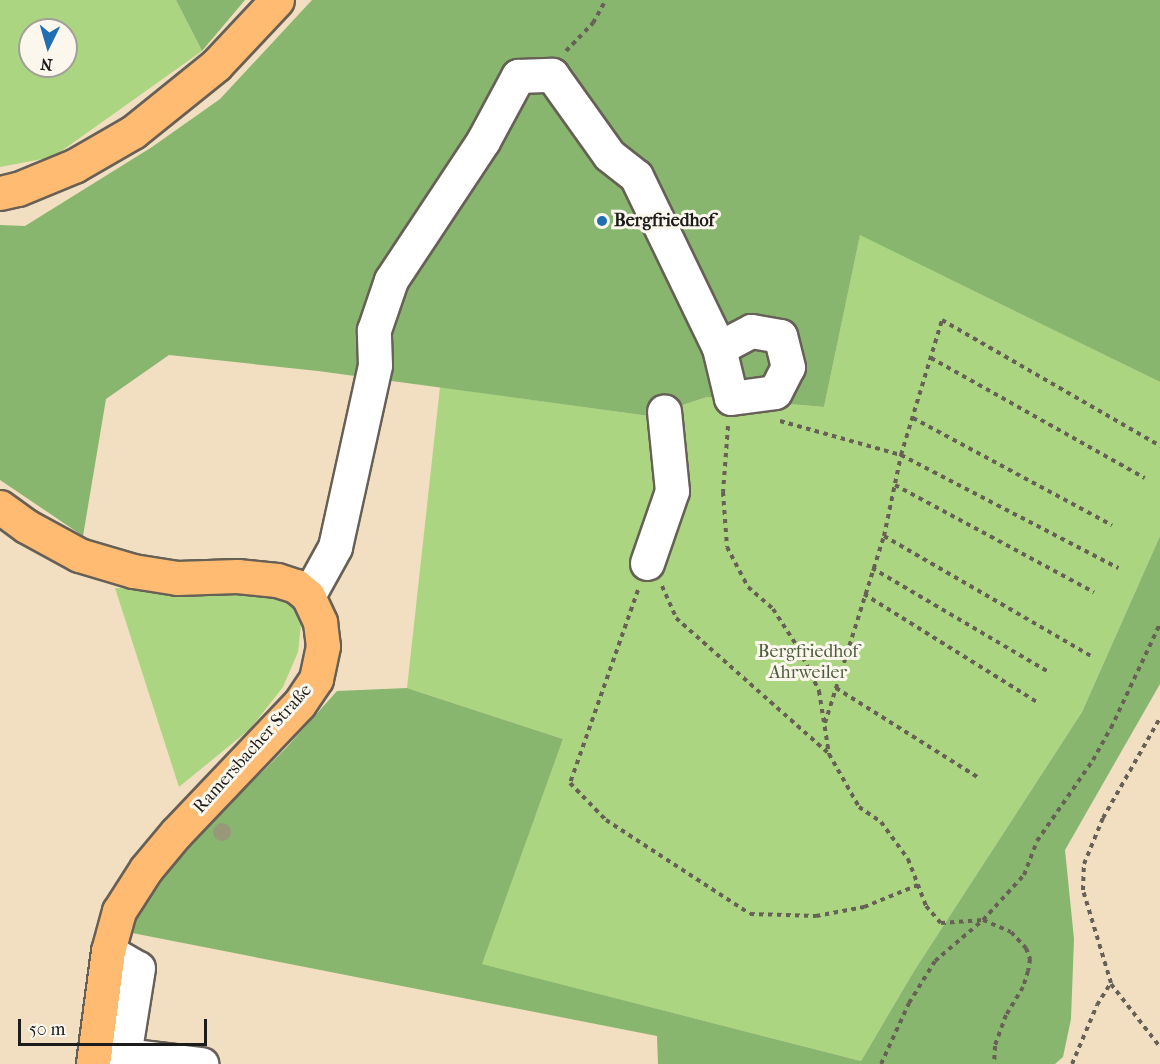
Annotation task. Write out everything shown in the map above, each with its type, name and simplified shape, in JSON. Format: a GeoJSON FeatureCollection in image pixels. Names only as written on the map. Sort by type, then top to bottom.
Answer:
{"type":"FeatureCollection","features":[{"type":"Feature","properties":{"kind":"main road"},"geometry":{"type":"LineString","coordinates":[[0,193],[18,189],[74,166],[133,132],[216,65],[277,0]]}},
{"type":"Feature","properties":{"kind":"main road"},"geometry":{"type":"LineString","coordinates":[[0,507],[26,525],[79,555],[133,571],[177,578],[237,576],[277,580],[296,586],[308,596]]}},
{"type":"Feature","properties":{"kind":"main road","name":"Ramersbacher Straße"},"geometry":{"type":"LineString","coordinates":[[93,1064],[108,951],[119,910],[147,869],[176,833],[299,704],[316,679],[322,646],[320,622],[308,596]]}},
{"type":"Feature","properties":{"kind":"street"},"geometry":{"type":"LineString","coordinates":[[308,596],[335,547],[375,365],[374,330],[392,280],[483,141],[518,76],[552,75],[609,155],[636,176],[718,348]]}},
{"type":"Feature","properties":{"kind":"street"},"geometry":{"type":"LineString","coordinates":[[647,563],[672,491],[664,411]]}},
{"type":"Feature","properties":{"kind":"street"},"geometry":{"type":"LineString","coordinates":[[108,951],[138,968],[124,1060],[201,1064]]}},
{"type":"Feature","properties":{"kind":"path"},"geometry":{"type":"LineString","coordinates":[[552,75],[561,57],[592,23],[606,0]]}},
{"type":"Feature","properties":{"kind":"path"},"geometry":{"type":"LineString","coordinates":[[824,726],[872,568],[884,536],[901,455],[942,320],[1160,446]]}},
{"type":"Feature","properties":{"kind":"path"},"geometry":{"type":"LineString","coordinates":[[931,358],[1145,478]]}},
{"type":"Feature","properties":{"kind":"path"},"geometry":{"type":"LineString","coordinates":[[729,418],[723,492],[727,547],[748,587],[773,609],[799,649],[819,691],[829,754]]}},
{"type":"Feature","properties":{"kind":"path"},"geometry":{"type":"LineString","coordinates":[[913,418],[1112,525]]}},
{"type":"Feature","properties":{"kind":"path"},"geometry":{"type":"LineString","coordinates":[[776,420],[901,455],[1118,568]]}},
{"type":"Feature","properties":{"kind":"path"},"geometry":{"type":"LineString","coordinates":[[895,485],[1094,592]]}},
{"type":"Feature","properties":{"kind":"path"},"geometry":{"type":"LineString","coordinates":[[884,536],[1091,656]]}},
{"type":"Feature","properties":{"kind":"path"},"geometry":{"type":"LineString","coordinates":[[647,563],[666,591],[676,618],[829,754],[859,807],[880,822],[908,859],[926,906],[941,923],[983,920],[1011,932],[1026,948],[1030,958],[1023,987],[1005,1015],[992,1060],[994,1064]]}},
{"type":"Feature","properties":{"kind":"path"},"geometry":{"type":"LineString","coordinates":[[647,563],[616,658],[570,783],[606,820],[750,914],[816,916],[864,907],[918,885]]}},
{"type":"Feature","properties":{"kind":"path"},"geometry":{"type":"LineString","coordinates":[[872,568],[1050,673]]}},
{"type":"Feature","properties":{"kind":"path"},"geometry":{"type":"LineString","coordinates":[[864,594],[1037,702]]}},
{"type":"Feature","properties":{"kind":"path"},"geometry":{"type":"LineString","coordinates":[[881,1064],[909,1003],[936,961],[983,920],[1024,875],[1037,841],[1093,760],[1160,624]]}},
{"type":"Feature","properties":{"kind":"path"},"geometry":{"type":"LineString","coordinates":[[836,688],[979,778]]}},
{"type":"Feature","properties":{"kind":"path"},"geometry":{"type":"LineString","coordinates":[[1160,718],[1103,818],[1084,864],[1083,890],[1111,983],[1160,1047]]}},
{"type":"Feature","properties":{"kind":"path"},"geometry":{"type":"LineString","coordinates":[[1072,1064],[1097,1005],[1111,983]]}},
{"type":"Feature","properties":{"kind":"green space"},"geometry":{"type":"Polygon","coordinates":[[[0,0],[176,0],[202,51],[53,157],[0,167],[0,0]]]}},
{"type":"Feature","properties":{"kind":"green space"},"geometry":{"type":"Polygon","coordinates":[[[176,0],[245,0],[202,51],[176,0]]]}},
{"type":"Feature","properties":{"kind":"green space"},"geometry":{"type":"Polygon","coordinates":[[[312,0],[1160,0],[1160,382],[860,235],[824,407],[707,397],[649,416],[318,371],[169,355],[106,399],[83,536],[0,480],[0,225],[25,226],[152,147],[220,99],[312,0]]]}},
{"type":"Feature","properties":{"kind":"green space","name":"Bergfriedhof Ahrweiler"},"geometry":{"type":"Polygon","coordinates":[[[860,234],[1160,382],[1160,536],[1082,712],[914,971],[861,1061],[481,964],[563,739],[407,688],[440,387],[649,416],[707,397],[824,407],[860,234]]]}},
{"type":"Feature","properties":{"kind":"green space"},"geometry":{"type":"Polygon","coordinates":[[[1160,536],[1160,684],[1065,850],[1074,939],[1071,1019],[1063,1057],[1055,1064],[658,1064],[657,1036],[127,932],[182,852],[286,748],[337,691],[407,688],[563,739],[482,964],[861,1061],[914,971],[1082,712],[1160,536]]]}},
{"type":"Feature","properties":{"kind":"green space"},"geometry":{"type":"Polygon","coordinates":[[[115,588],[275,595],[293,605],[301,625],[298,652],[283,687],[250,729],[179,787],[115,588]]]}},
{"type":"Feature","properties":{"kind":"place","name":"Bergfriedhof"},"geometry":{"type":"Point","coordinates":[602,221]}}]}
